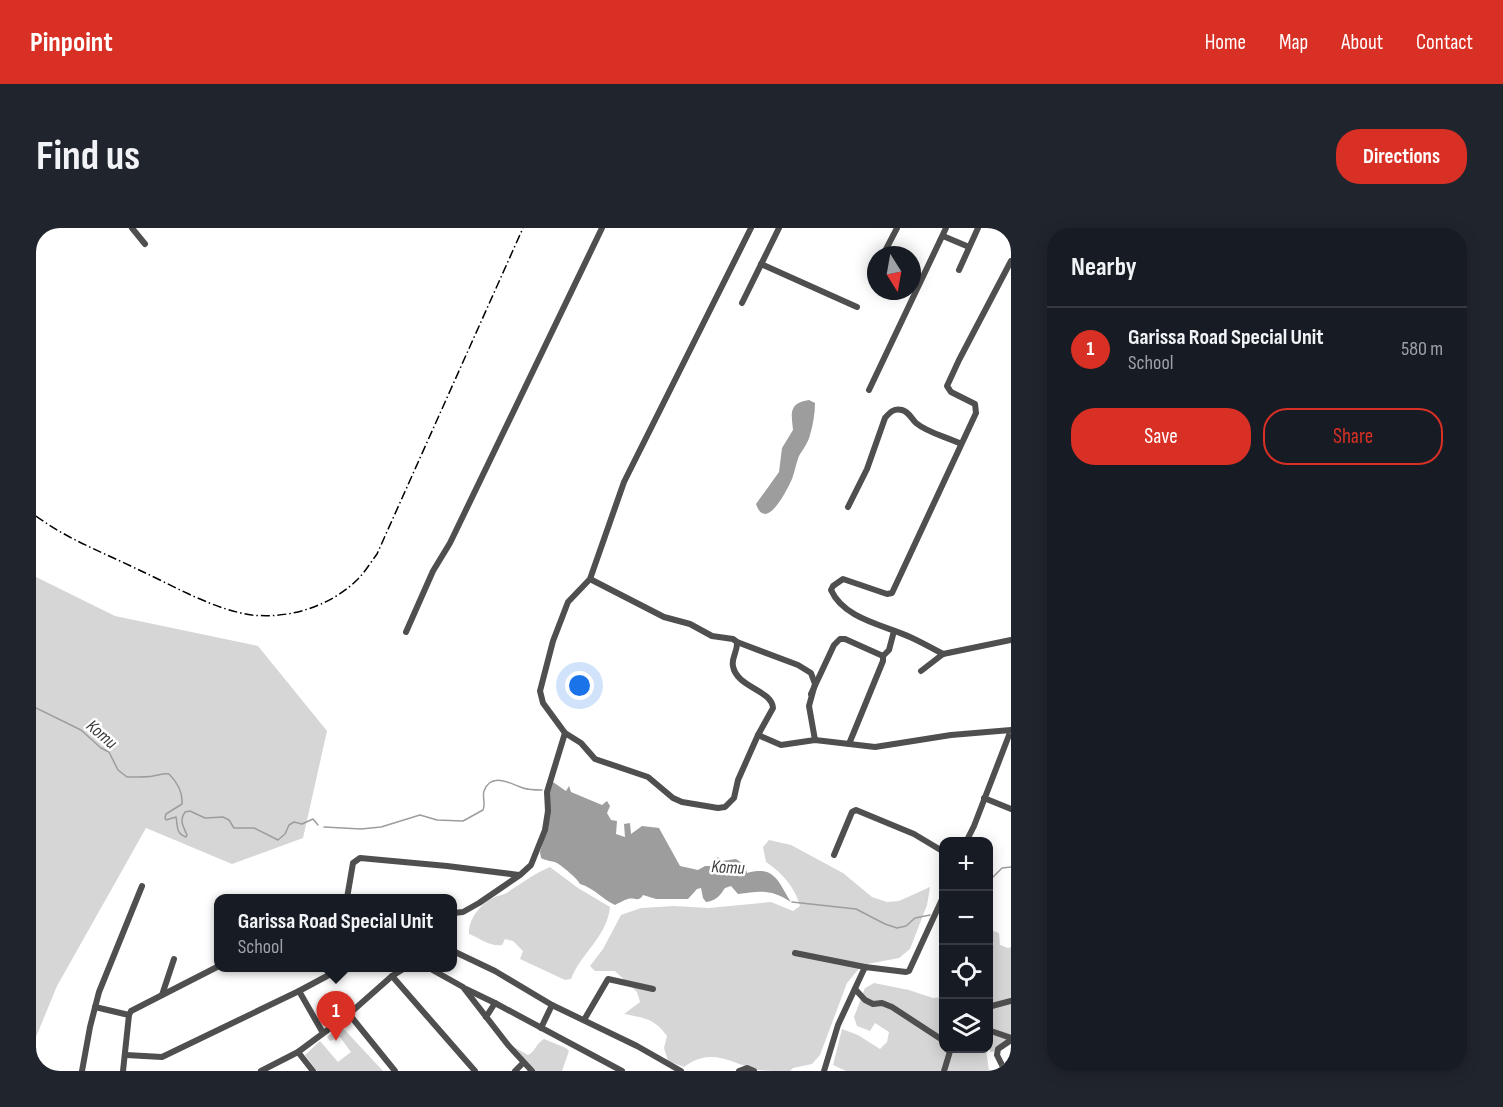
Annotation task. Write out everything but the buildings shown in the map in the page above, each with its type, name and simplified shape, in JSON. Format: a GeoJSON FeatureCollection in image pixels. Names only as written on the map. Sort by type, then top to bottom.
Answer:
{"type":"FeatureCollection","features":[{"type":"Feature","properties":{"kind":"street"},"geometry":{"type":"LineString","coordinates":[[132,228],[145,244]]}},
{"type":"Feature","properties":{"kind":"street"},"geometry":{"type":"LineString","coordinates":[[406,632],[433,571],[450,543],[602,228]]}},
{"type":"Feature","properties":{"kind":"street"},"geometry":{"type":"LineString","coordinates":[[737,642],[732,663],[733,669],[738,677],[773,703],[773,708],[738,780],[734,798],[725,807],[718,808],[682,802],[673,798],[648,777],[595,759],[581,743],[565,733],[543,703],[540,692],[553,641],[568,602],[590,579],[624,482],[751,228]]}},
{"type":"Feature","properties":{"kind":"street"},"geometry":{"type":"LineString","coordinates":[[742,303],[779,228]]}},
{"type":"Feature","properties":{"kind":"street"},"geometry":{"type":"LineString","coordinates":[[886,228],[896,230],[888,246]]}},
{"type":"Feature","properties":{"kind":"street"},"geometry":{"type":"LineString","coordinates":[[869,390],[946,228]]}},
{"type":"Feature","properties":{"kind":"street"},"geometry":{"type":"LineString","coordinates":[[959,270],[978,228]]}},
{"type":"Feature","properties":{"kind":"street"},"geometry":{"type":"LineString","coordinates":[[943,236],[969,247]]}},
{"type":"Feature","properties":{"kind":"street"},"geometry":{"type":"LineString","coordinates":[[943,654],[863,618],[843,606],[831,590],[843,579],[887,594],[892,593],[976,413],[976,406],[973,402],[951,392],[948,384],[1011,261]]}},
{"type":"Feature","properties":{"kind":"street"},"geometry":{"type":"LineString","coordinates":[[761,264],[857,307]]}},
{"type":"Feature","properties":{"kind":"street"},"geometry":{"type":"LineString","coordinates":[[848,507],[858,490],[885,418],[890,412],[899,409],[904,411],[920,425],[961,444]]}},
{"type":"Feature","properties":{"kind":"street"},"geometry":{"type":"LineString","coordinates":[[590,579],[664,617],[690,624],[712,636],[734,639],[806,669],[814,679],[809,706],[815,740]]}},
{"type":"Feature","properties":{"kind":"street"},"geometry":{"type":"LineString","coordinates":[[849,744],[883,661],[883,656],[890,650],[894,631]]}},
{"type":"Feature","properties":{"kind":"street"},"geometry":{"type":"LineString","coordinates":[[811,694],[834,645],[840,639],[845,639],[883,656]]}},
{"type":"Feature","properties":{"kind":"street"},"geometry":{"type":"LineString","coordinates":[[921,671],[943,654],[1011,640]]}},
{"type":"Feature","properties":{"kind":"street"},"geometry":{"type":"LineString","coordinates":[[758,735],[781,745],[815,740],[875,747],[951,735],[1011,730],[1010,739],[968,837]]}},
{"type":"Feature","properties":{"kind":"street"},"geometry":{"type":"LineString","coordinates":[[457,913],[479,903],[520,875],[531,864],[545,830],[548,811],[547,792],[565,733]]}},
{"type":"Feature","properties":{"kind":"street"},"geometry":{"type":"LineString","coordinates":[[984,798],[1011,809]]}},
{"type":"Feature","properties":{"kind":"street"},"geometry":{"type":"LineString","coordinates":[[834,855],[847,822],[855,810],[914,834],[939,849]]}},
{"type":"Feature","properties":{"kind":"street"},"geometry":{"type":"LineString","coordinates":[[348,894],[354,862],[360,858],[520,875]]}},
{"type":"Feature","properties":{"kind":"street"},"geometry":{"type":"LineString","coordinates":[[82,1071],[95,1007],[142,886]]}},
{"type":"Feature","properties":{"kind":"street"},"geometry":{"type":"LineString","coordinates":[[795,953],[865,967],[906,972],[909,971],[939,906]]}},
{"type":"Feature","properties":{"kind":"street"},"geometry":{"type":"LineString","coordinates":[[457,953],[681,1071]]}},
{"type":"Feature","properties":{"kind":"street"},"geometry":{"type":"LineString","coordinates":[[162,995],[174,959]]}},
{"type":"Feature","properties":{"kind":"street"},"geometry":{"type":"LineString","coordinates":[[824,1071],[838,1025],[865,967]]}},
{"type":"Feature","properties":{"kind":"street"},"geometry":{"type":"LineString","coordinates":[[123,1071],[129,1015],[136,1007],[214,969]]}},
{"type":"Feature","properties":{"kind":"street"},"geometry":{"type":"LineString","coordinates":[[126,1055],[162,1056],[335,972]]}},
{"type":"Feature","properties":{"kind":"street"},"geometry":{"type":"LineString","coordinates":[[261,1071],[298,1052],[349,1014],[398,972]]}},
{"type":"Feature","properties":{"kind":"street"},"geometry":{"type":"LineString","coordinates":[[436,972],[622,1071]]}},
{"type":"Feature","properties":{"kind":"street"},"geometry":{"type":"LineString","coordinates":[[392,976],[475,1071]]}},
{"type":"Feature","properties":{"kind":"street"},"geometry":{"type":"LineString","coordinates":[[584,1020],[608,979],[653,989]]}},
{"type":"Feature","properties":{"kind":"street"},"geometry":{"type":"LineString","coordinates":[[463,987],[523,1063],[532,1071]]}},
{"type":"Feature","properties":{"kind":"street"},"geometry":{"type":"LineString","coordinates":[[855,989],[865,1000],[873,1004],[882,1003],[892,1007],[939,1038]]}},
{"type":"Feature","properties":{"kind":"street"},"geometry":{"type":"LineString","coordinates":[[299,991],[322,1033]]}},
{"type":"Feature","properties":{"kind":"street"},"geometry":{"type":"LineString","coordinates":[[993,1006],[1011,1001]]}},
{"type":"Feature","properties":{"kind":"street"},"geometry":{"type":"LineString","coordinates":[[486,1017],[495,1003]]}},
{"type":"Feature","properties":{"kind":"street"},"geometry":{"type":"LineString","coordinates":[[541,1028],[552,1005]]}},
{"type":"Feature","properties":{"kind":"street"},"geometry":{"type":"LineString","coordinates":[[95,1007],[129,1015]]}},
{"type":"Feature","properties":{"kind":"street"},"geometry":{"type":"LineString","coordinates":[[349,1014],[395,1071]]}},
{"type":"Feature","properties":{"kind":"street"},"geometry":{"type":"LineString","coordinates":[[993,1032],[1011,1039]]}},
{"type":"Feature","properties":{"kind":"street"},"geometry":{"type":"LineString","coordinates":[[1005,1071],[997,1055],[998,1049],[1011,1039]]}},
{"type":"Feature","properties":{"kind":"street"},"geometry":{"type":"LineString","coordinates":[[298,1052],[313,1071]]}},
{"type":"Feature","properties":{"kind":"street"},"geometry":{"type":"LineString","coordinates":[[944,1071],[949,1053]]}},
{"type":"Feature","properties":{"kind":"street"},"geometry":{"type":"LineString","coordinates":[[515,1071],[523,1063]]}},
{"type":"Feature","properties":{"kind":"street"},"geometry":{"type":"LineString","coordinates":[[739,1071],[747,1068],[754,1071]]}},
{"type":"Feature","properties":{"kind":"shaded area"},"geometry":{"type":"Polygon","coordinates":[[[36,577],[115,616],[258,646],[327,731],[303,838],[232,864],[146,828],[57,986],[36,1037],[36,577]]]}},
{"type":"Feature","properties":{"kind":"shaded area"},"geometry":{"type":"Polygon","coordinates":[[[769,840],[791,845],[843,873],[872,897],[887,902],[899,901],[930,887],[927,905],[910,949],[899,958],[862,965],[847,983],[820,1055],[812,1064],[793,1068],[790,1071],[774,1071],[757,1070],[729,1060],[712,1057],[694,1061],[684,1067],[668,1061],[664,1048],[667,1036],[662,1030],[648,1020],[624,1014],[640,1002],[637,992],[615,971],[595,971],[590,966],[603,949],[621,915],[641,908],[674,906],[709,908],[771,902],[793,911],[800,906],[795,893],[782,876],[766,862],[763,847],[769,840]]]}},
{"type":"Feature","properties":{"kind":"shaded area"},"geometry":{"type":"Polygon","coordinates":[[[550,867],[578,888],[610,907],[608,918],[599,936],[571,979],[565,980],[520,959],[523,951],[513,941],[505,939],[502,945],[493,945],[469,934],[473,917],[485,903],[550,867]]]}},
{"type":"Feature","properties":{"kind":"shaded area"},"geometry":{"type":"Polygon","coordinates":[[[993,931],[999,933],[1000,945],[1011,947],[1011,1044],[993,1052],[993,931]]]}},
{"type":"Feature","properties":{"kind":"shaded area"},"geometry":{"type":"Polygon","coordinates":[[[874,983],[909,990],[933,998],[939,997],[939,1053],[987,1053],[989,1071],[846,1071],[833,1065],[842,1029],[858,1035],[880,1049],[887,1042],[889,1032],[875,1023],[870,1031],[857,1026],[854,1017],[865,988],[874,983]]]}},
{"type":"Feature","properties":{"kind":"shaded area"},"geometry":{"type":"Polygon","coordinates":[[[341,1026],[383,1071],[317,1071],[305,1055],[320,1041],[338,1062],[351,1052],[340,1037],[330,1041],[327,1037],[341,1026]]]}},
{"type":"Feature","properties":{"kind":"shaded area"},"geometry":{"type":"Polygon","coordinates":[[[544,1039],[569,1051],[562,1071],[532,1071],[514,1047],[528,1055],[544,1039]]]}},
{"type":"Feature","properties":{"kind":"water"},"geometry":{"type":"Polygon","coordinates":[[[809,400],[815,403],[814,419],[809,438],[799,456],[792,479],[776,506],[765,514],[760,512],[756,504],[779,472],[782,448],[793,430],[792,411],[797,404],[809,400]]]}},
{"type":"Feature","properties":{"kind":"water"},"geometry":{"type":"Polygon","coordinates":[[[550,780],[566,791],[569,786],[571,792],[602,805],[607,801],[610,806],[607,813],[611,820],[617,821],[616,834],[625,837],[624,824],[630,823],[631,834],[642,826],[659,828],[680,866],[698,870],[705,866],[713,866],[718,857],[722,861],[736,859],[745,865],[747,873],[764,871],[770,873],[779,882],[791,902],[766,892],[738,894],[731,886],[725,888],[715,899],[706,902],[701,888],[697,889],[688,899],[656,899],[643,895],[640,899],[628,899],[615,905],[580,884],[557,863],[541,858],[550,780]]]}},
{"type":"Feature","properties":{"kind":"waterway","name":"Komu"},"geometry":{"type":"LineString","coordinates":[[36,708],[81,730],[109,752],[118,770],[127,777],[169,774],[179,788],[182,804],[166,814],[165,818],[166,820],[176,817],[179,831],[186,837],[182,818],[185,812],[190,811],[205,818],[223,817],[229,820],[234,828],[254,828],[278,840],[294,822],[302,824],[313,819],[318,825]]}},
{"type":"Feature","properties":{"kind":"waterway","name":"Komu"},"geometry":{"type":"LineString","coordinates":[[324,827],[361,829],[381,827],[420,815],[437,820],[463,821],[483,810],[484,791],[487,785],[496,780],[525,789],[542,790]]}},
{"type":"Feature","properties":{"kind":"waterway","name":"Komu"},"geometry":{"type":"LineString","coordinates":[[993,877],[1002,868],[1011,867]]}},
{"type":"Feature","properties":{"kind":"waterway","name":"Komu"},"geometry":{"type":"LineString","coordinates":[[792,902],[856,909],[897,928],[906,926],[915,918],[930,915]]}},
{"type":"Feature","properties":{"kind":"railway"},"geometry":{"type":"LineString","coordinates":[[36,516],[85,545],[223,608],[252,615],[281,615],[309,609],[335,597],[358,579],[377,554],[523,228]]}},
{"type":"Feature","properties":{"kind":"place","name":"Garissa Road Special Unit"},"geometry":{"type":"Point","coordinates":[336,1041]}}]}
